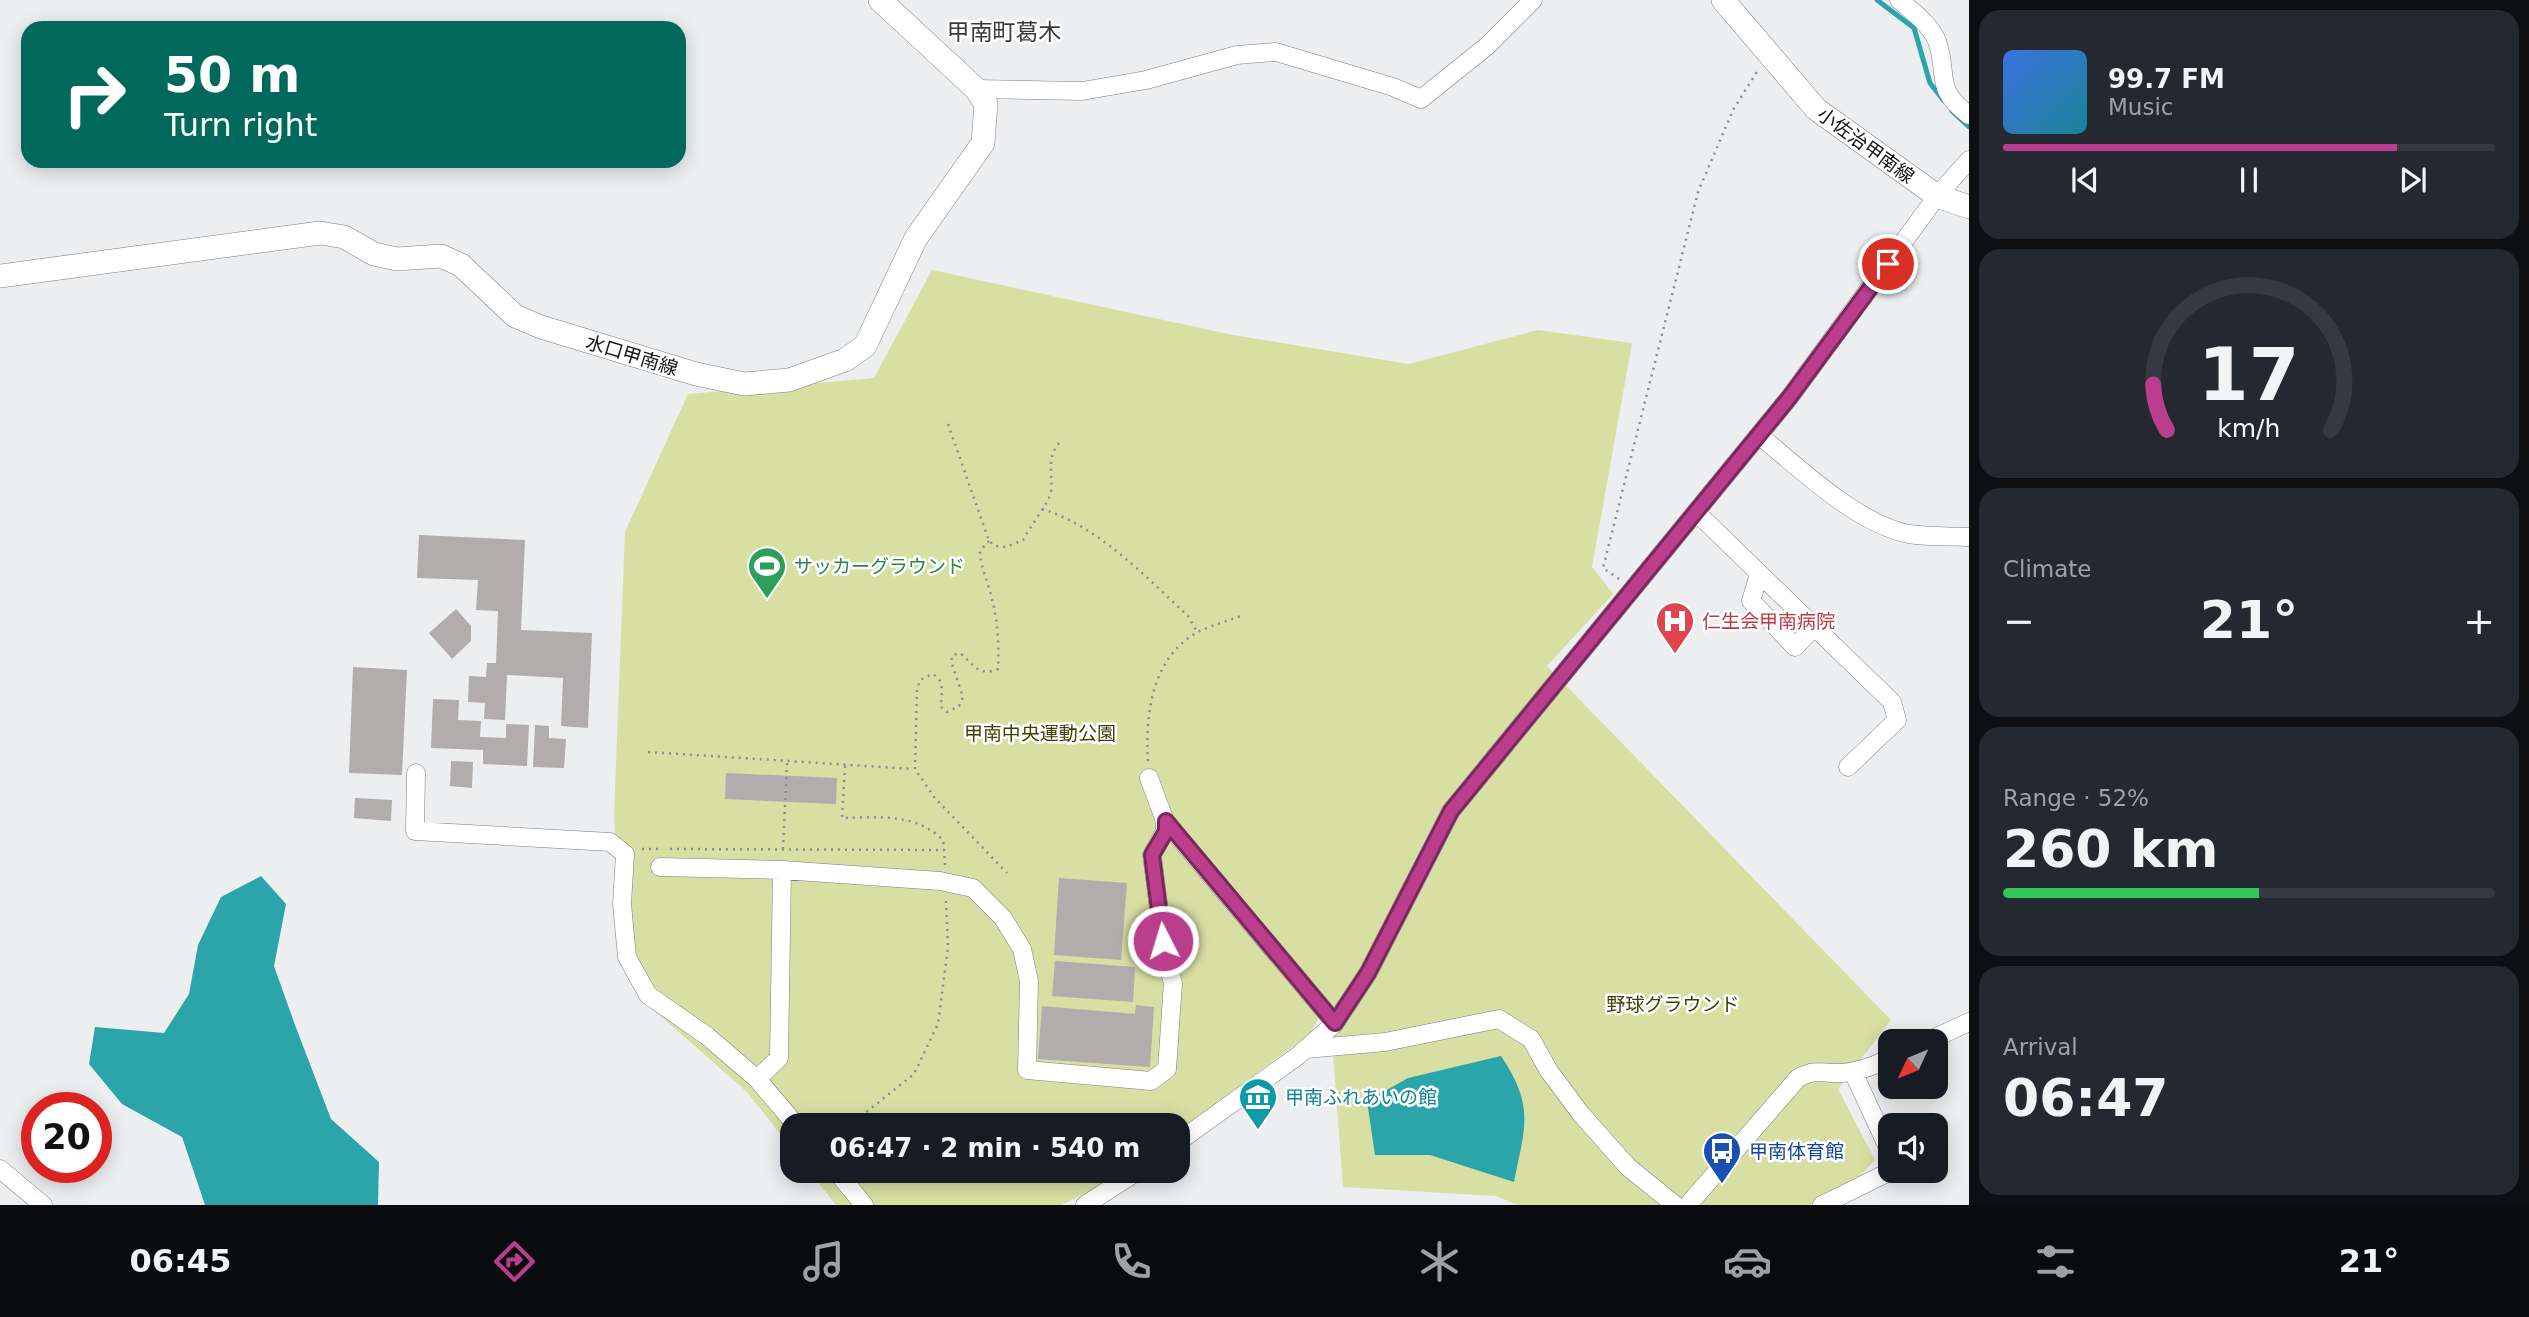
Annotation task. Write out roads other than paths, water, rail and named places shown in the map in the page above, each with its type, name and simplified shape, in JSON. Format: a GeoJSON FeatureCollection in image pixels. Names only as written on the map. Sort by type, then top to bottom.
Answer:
{"type":"FeatureCollection","features":[{"type":"Feature","properties":{"kind":"main road"},"geometry":{"type":"LineString","coordinates":[[880,0],[976,89]]}},
{"type":"Feature","properties":{"kind":"main road","name":"小佐治甲南線"},"geometry":{"type":"LineString","coordinates":[[1723,0],[1816,110],[1937,196],[1969,207]]}},
{"type":"Feature","properties":{"kind":"main road","name":"水口甲南線"},"geometry":{"type":"LineString","coordinates":[[0,276],[320,233],[344,237],[374,254],[397,259],[441,256],[461,265],[515,316],[541,327],[696,374],[744,384],[789,380],[845,360],[865,346],[916,238],[983,143],[986,104],[976,89]]}},
{"type":"Feature","properties":{"kind":"street"},"geometry":{"type":"LineString","coordinates":[[976,89],[1082,91],[1146,80],[1237,55],[1276,52],[1393,87],[1421,99],[1487,46],[1533,0]]}},
{"type":"Feature","properties":{"kind":"street"},"geometry":{"type":"LineString","coordinates":[[1899,0],[1918,16],[1937,41],[1942,80],[1953,103],[1969,115]]}},
{"type":"Feature","properties":{"kind":"street"},"geometry":{"type":"LineString","coordinates":[[1190,1133],[1306,1049],[1335,1023],[1368,973],[1451,811],[1759,435],[1937,196],[1969,160]]}},
{"type":"Feature","properties":{"kind":"street"},"geometry":{"type":"LineString","coordinates":[[1759,435],[1820,485],[1875,522],[1908,534],[1969,537]]}},
{"type":"Feature","properties":{"kind":"street"},"geometry":{"type":"LineString","coordinates":[[1696,512],[1892,702],[1897,720],[1848,767]]}},
{"type":"Feature","properties":{"kind":"street"},"geometry":{"type":"LineString","coordinates":[[1759,574],[1751,601],[1795,647],[1814,627]]}},
{"type":"Feature","properties":{"kind":"street"},"geometry":{"type":"LineString","coordinates":[[416,773],[415,831],[610,842],[629,852],[622,904],[627,957],[649,995],[707,1036],[757,1079],[786,1113]]}},
{"type":"Feature","properties":{"kind":"street"},"geometry":{"type":"LineString","coordinates":[[1149,778],[1166,821],[1335,1023]]}},
{"type":"Feature","properties":{"kind":"street"},"geometry":{"type":"LineString","coordinates":[[660,867],[782,870],[940,881],[973,888],[1003,918],[1022,949],[1029,981],[1027,1070],[1151,1081],[1167,1069],[1172,1016],[1173,983],[1165,957],[1152,855],[1166,831],[1166,821]]}},
{"type":"Feature","properties":{"kind":"street"},"geometry":{"type":"LineString","coordinates":[[757,1079],[779,1058],[782,870]]}},
{"type":"Feature","properties":{"kind":"street"},"geometry":{"type":"LineString","coordinates":[[1306,1049],[1385,1042],[1499,1018],[1531,1039],[1581,1114],[1628,1167],[1675,1205]]}},
{"type":"Feature","properties":{"kind":"street"},"geometry":{"type":"LineString","coordinates":[[1948,1032],[1969,1023]]}},
{"type":"Feature","properties":{"kind":"street"},"geometry":{"type":"LineString","coordinates":[[1688,1205],[1798,1078],[1814,1070],[1853,1072],[1878,1064]]}},
{"type":"Feature","properties":{"kind":"street"},"geometry":{"type":"LineString","coordinates":[[1853,1072],[1878,1126]]}},
{"type":"Feature","properties":{"kind":"street"},"geometry":{"type":"LineString","coordinates":[[0,1169],[31,1202]]}},
{"type":"Feature","properties":{"kind":"street"},"geometry":{"type":"LineString","coordinates":[[1822,1205],[1878,1177]]}},
{"type":"Feature","properties":{"kind":"street"},"geometry":{"type":"LineString","coordinates":[[846,1183],[864,1205]]}},
{"type":"Feature","properties":{"kind":"street"},"geometry":{"type":"LineString","coordinates":[[1085,1205],[1119,1183]]}},
{"type":"Feature","properties":{"kind":"water"},"geometry":{"type":"Polygon","coordinates":[[[261,876],[286,904],[274,966],[331,1119],[379,1162],[378,1205],[205,1205],[182,1137],[122,1104],[89,1064],[95,1027],[164,1033],[189,994],[198,945],[221,897],[261,876]]]}},
{"type":"Feature","properties":{"kind":"water"},"geometry":{"type":"Polygon","coordinates":[[[1501,1056],[1519,1089],[1523,1104],[1524,1131],[1514,1182],[1430,1155],[1375,1155],[1367,1101],[1408,1078],[1501,1056]]]}},
{"type":"Feature","properties":{"kind":"waterway"},"geometry":{"type":"LineString","coordinates":[[1877,0],[1914,28],[1930,83],[1944,101]]}},
{"type":"Feature","properties":{"kind":"waterway"},"geometry":{"type":"LineString","coordinates":[[1952,111],[1969,127]]}},
{"type":"Feature","properties":{"kind":"place","name":"サッカーグラウンド"},"geometry":{"type":"Point","coordinates":[767,600]}},
{"type":"Feature","properties":{"kind":"place","name":"仁生会甲南病院"},"geometry":{"type":"Point","coordinates":[1675,655]}},
{"type":"Feature","properties":{"kind":"place","name":"甲南ふれあいの館"},"geometry":{"type":"Point","coordinates":[1258,1131]}},
{"type":"Feature","properties":{"kind":"place","name":"甲南体育館"},"geometry":{"type":"Point","coordinates":[1722,1185]}},
{"type":"Feature","properties":{"kind":"district","name":"甲南町葛木"},"geometry":{"type":"Point","coordinates":[1004,32]}},
{"type":"Feature","properties":{"kind":"park label","name":"甲南中央運動公園"},"geometry":{"type":"Point","coordinates":[1040,733]}},
{"type":"Feature","properties":{"kind":"park label","name":"野球グラウンド"},"geometry":{"type":"Point","coordinates":[1673,1004]}}]}
